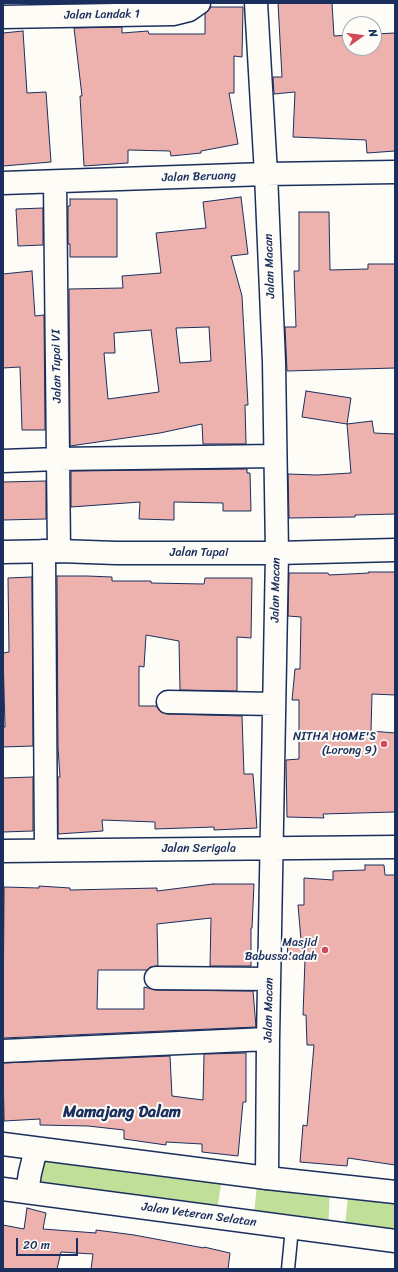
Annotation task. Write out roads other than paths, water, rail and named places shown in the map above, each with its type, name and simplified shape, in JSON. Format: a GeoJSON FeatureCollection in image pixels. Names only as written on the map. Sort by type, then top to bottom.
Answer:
{"type":"FeatureCollection","features":[{"type":"Feature","properties":{"kind":"street","name":"Jalan Landak 1"},"geometry":{"type":"LineString","coordinates":[[3,17],[173,14],[189,10],[199,3]]}},
{"type":"Feature","properties":{"kind":"street","name":"Jalan Macan"},"geometry":{"type":"LineString","coordinates":[[256,3],[266,174],[274,362],[277,553],[271,849],[267,1178]]}},
{"type":"Feature","properties":{"kind":"street","name":"Jalan Beruang"},"geometry":{"type":"LineString","coordinates":[[3,183],[266,174],[395,172]]}},
{"type":"Feature","properties":{"kind":"street","name":"Jalan Tupai VI"},"geometry":{"type":"LineString","coordinates":[[46,850],[51,551],[58,459],[55,182]]}},
{"type":"Feature","properties":{"kind":"street"},"geometry":{"type":"LineString","coordinates":[[3,461],[275,456]]}},
{"type":"Feature","properties":{"kind":"street","name":"Jalan Tupai"},"geometry":{"type":"LineString","coordinates":[[3,552],[277,553],[395,550]]}},
{"type":"Feature","properties":{"kind":"street"},"geometry":{"type":"LineString","coordinates":[[168,702],[274,704]]}},
{"type":"Feature","properties":{"kind":"street","name":"Jalan Serigala"},"geometry":{"type":"LineString","coordinates":[[3,851],[395,847]]}},
{"type":"Feature","properties":{"kind":"street"},"geometry":{"type":"LineString","coordinates":[[156,978],[270,979]]}},
{"type":"Feature","properties":{"kind":"street"},"geometry":{"type":"LineString","coordinates":[[3,1051],[268,1039]]}},
{"type":"Feature","properties":{"kind":"street"},"geometry":{"type":"LineString","coordinates":[[3,1144],[267,1178],[395,1192]]}},
{"type":"Feature","properties":{"kind":"street"},"geometry":{"type":"LineString","coordinates":[[27,1192],[36,1149]]}},
{"type":"Feature","properties":{"kind":"street","name":"Jalan Veteran Selatan"},"geometry":{"type":"LineString","coordinates":[[3,1189],[395,1241]]}},
{"type":"Feature","properties":{"kind":"lane"},"geometry":{"type":"LineString","coordinates":[[288,1269],[292,1228]]}},
{"type":"Feature","properties":{"kind":"place","name":"NITHA HOME'S (Lorong 9)"},"geometry":{"type":"Point","coordinates":[384,744]}},
{"type":"Feature","properties":{"kind":"place","name":"Masjid Babussa'adah"},"geometry":{"type":"Point","coordinates":[325,950]}},
{"type":"Feature","properties":{"kind":"district","name":"Mamajang Dalam"},"geometry":{"type":"Point","coordinates":[122,1113]}}]}
